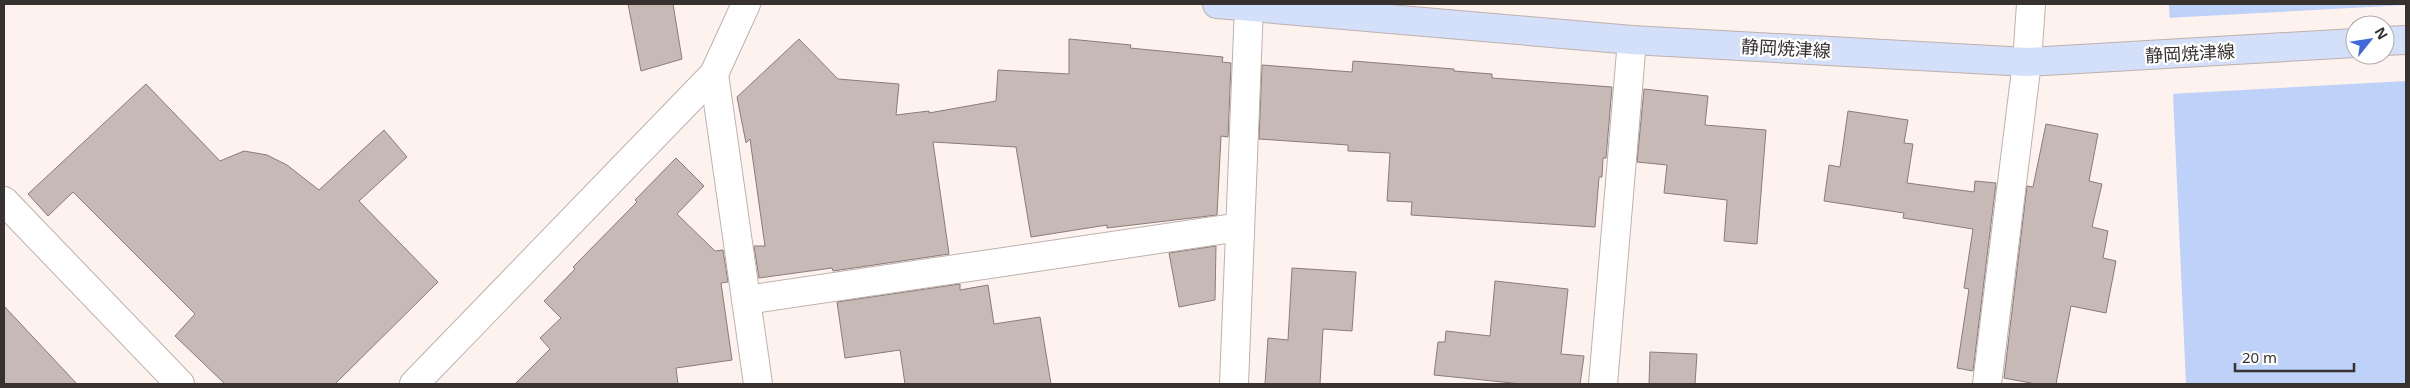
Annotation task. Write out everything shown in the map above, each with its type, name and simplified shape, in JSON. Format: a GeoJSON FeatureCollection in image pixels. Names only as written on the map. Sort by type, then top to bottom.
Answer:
{"type":"FeatureCollection","features":[{"type":"Feature","properties":{"kind":"main road","name":"静岡焼津線"},"geometry":{"type":"LineString","coordinates":[[1217,4],[1632,40],[2027,62],[2345,44]]}},
{"type":"Feature","properties":{"kind":"street"},"geometry":{"type":"LineString","coordinates":[[414,384],[714,74],[746,4]]}},
{"type":"Feature","properties":{"kind":"street"},"geometry":{"type":"LineString","coordinates":[[1987,384],[2027,62],[2031,4]]}},
{"type":"Feature","properties":{"kind":"street"},"geometry":{"type":"LineString","coordinates":[[1234,384],[1249,6]]}},
{"type":"Feature","properties":{"kind":"street"},"geometry":{"type":"LineString","coordinates":[[1604,384],[1632,40]]}},
{"type":"Feature","properties":{"kind":"street"},"geometry":{"type":"LineString","coordinates":[[714,74],[758,384]]}},
{"type":"Feature","properties":{"kind":"street"},"geometry":{"type":"LineString","coordinates":[[4,201],[180,384]]}},
{"type":"Feature","properties":{"kind":"street"},"geometry":{"type":"LineString","coordinates":[[746,300],[1240,227]]}},
{"type":"Feature","properties":{"kind":"water"},"geometry":{"type":"Polygon","coordinates":[[[2169,4],[2406,4],[2406,384],[2186,384],[2169,4]]]}},
{"type":"Feature","properties":{"kind":"pier"},"geometry":{"type":"Polygon","coordinates":[[[2406,5],[2406,81],[2170,94],[2167,18],[2406,5]]]}},
{"type":"Feature","properties":{"kind":"building"},"geometry":{"type":"Polygon","coordinates":[[[628,4],[673,4],[682,59],[641,71],[628,4]]]}},
{"type":"Feature","properties":{"kind":"building"},"geometry":{"type":"Polygon","coordinates":[[[799,39],[838,79],[899,84],[896,115],[929,111],[929,113],[996,101],[998,70],[1069,74],[1069,39],[1131,45],[1130,48],[1223,57],[1222,62],[1231,63],[1228,137],[1221,136],[1217,215],[1107,228],[1107,225],[1031,237],[1016,147],[933,142],[949,254],[833,271],[832,268],[759,278],[754,246],[765,246],[750,139],[746,143],[737,97],[799,39]]]}},
{"type":"Feature","properties":{"kind":"building"},"geometry":{"type":"Polygon","coordinates":[[[1353,61],[1454,69],[1454,71],[1492,74],[1492,78],[1612,87],[1606,158],[1603,158],[1602,177],[1599,177],[1595,227],[1411,215],[1412,202],[1387,201],[1390,153],[1348,151],[1348,145],[1259,139],[1262,65],[1352,72],[1353,61]]]}},
{"type":"Feature","properties":{"kind":"building"},"geometry":{"type":"Polygon","coordinates":[[[146,84],[220,161],[244,151],[267,155],[287,165],[319,190],[384,130],[407,157],[359,201],[438,282],[335,384],[225,384],[175,336],[195,314],[73,192],[48,216],[28,194],[146,84]]]}},
{"type":"Feature","properties":{"kind":"building"},"geometry":{"type":"Polygon","coordinates":[[[1644,89],[1708,96],[1705,125],[1766,130],[1757,244],[1724,241],[1727,200],[1664,193],[1667,165],[1637,162],[1644,89]]]}},
{"type":"Feature","properties":{"kind":"building"},"geometry":{"type":"Polygon","coordinates":[[[1848,111],[1908,120],[1904,143],[1913,144],[1907,183],[1974,192],[1975,181],[1996,183],[1973,371],[1957,368],[1969,289],[1964,288],[1973,229],[1903,218],[1904,213],[1824,201],[1829,165],[1840,167],[1848,111]]]}},
{"type":"Feature","properties":{"kind":"building"},"geometry":{"type":"Polygon","coordinates":[[[2046,124],[2098,134],[2089,181],[2102,184],[2092,227],[2108,231],[2103,258],[2116,261],[2106,313],[2071,306],[2056,384],[2036,384],[2004,378],[2027,186],[2033,187],[2046,124]]]}},
{"type":"Feature","properties":{"kind":"building"},"geometry":{"type":"Polygon","coordinates":[[[676,158],[704,186],[677,214],[715,251],[723,250],[728,282],[721,283],[732,360],[676,368],[678,384],[515,384],[550,349],[540,338],[561,318],[544,301],[575,269],[573,267],[637,202],[635,200],[676,158]]]}},
{"type":"Feature","properties":{"kind":"building"},"geometry":{"type":"Polygon","coordinates":[[[1216,246],[1215,300],[1179,307],[1169,253],[1216,246]]]}},
{"type":"Feature","properties":{"kind":"building"},"geometry":{"type":"Polygon","coordinates":[[[1292,268],[1356,272],[1352,331],[1323,329],[1320,384],[1265,384],[1268,338],[1288,340],[1292,268]]]}},
{"type":"Feature","properties":{"kind":"building"},"geometry":{"type":"Polygon","coordinates":[[[1495,281],[1568,289],[1561,354],[1584,356],[1580,384],[1522,384],[1434,375],[1438,342],[1445,342],[1446,331],[1490,336],[1495,281]]]}},
{"type":"Feature","properties":{"kind":"building"},"geometry":{"type":"Polygon","coordinates":[[[960,284],[960,290],[988,285],[994,324],[1040,317],[1051,384],[905,384],[900,350],[845,358],[837,302],[960,284]]]}},
{"type":"Feature","properties":{"kind":"building"},"geometry":{"type":"Polygon","coordinates":[[[4,306],[77,384],[4,384],[4,306]]]}},
{"type":"Feature","properties":{"kind":"building"},"geometry":{"type":"Polygon","coordinates":[[[1650,352],[1697,354],[1695,384],[1649,384],[1650,352]]]}}]}
